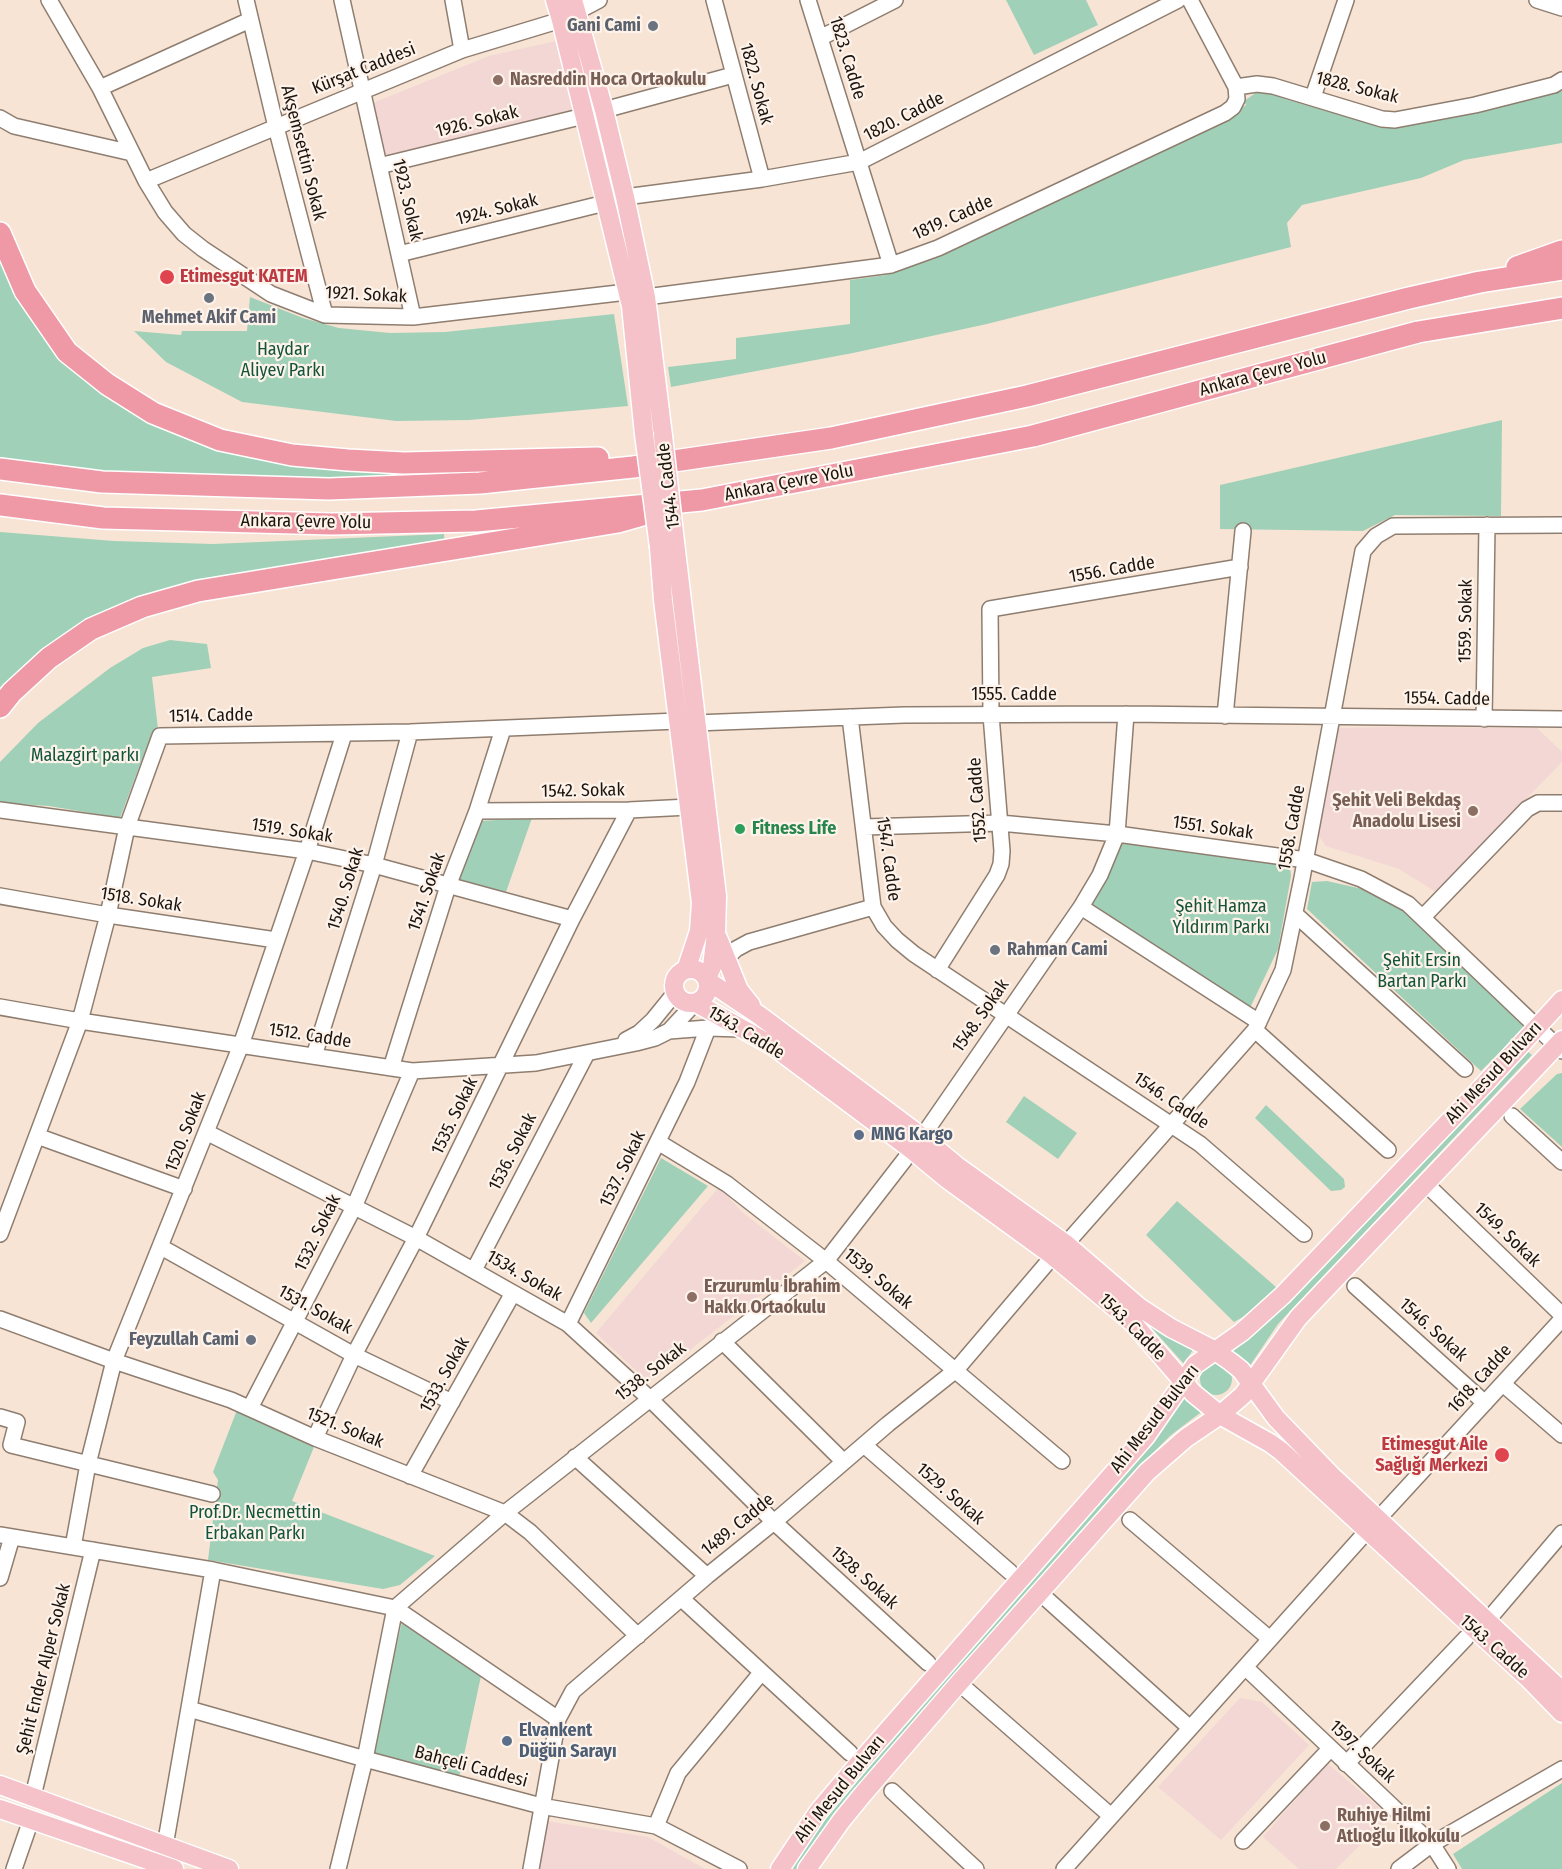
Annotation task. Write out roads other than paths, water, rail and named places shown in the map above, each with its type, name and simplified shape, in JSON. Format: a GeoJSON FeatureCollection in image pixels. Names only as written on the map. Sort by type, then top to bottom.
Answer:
{"type":"FeatureCollection","features":[{"type":"Feature","properties":{"kind":"highway"},"geometry":{"type":"LineString","coordinates":[[0,233],[24,291],[67,352],[107,384],[153,413],[220,440],[292,455],[404,462],[713,454]]}},
{"type":"Feature","properties":{"kind":"highway"},"geometry":{"type":"LineString","coordinates":[[1480,282],[1562,251]]}},
{"type":"Feature","properties":{"kind":"highway","name":"Ankara Çevre Yolu"},"geometry":{"type":"LineString","coordinates":[[0,469],[102,482],[329,489],[480,483],[633,467],[831,438],[1027,396],[1408,297],[1480,282],[1562,269]]}},
{"type":"Feature","properties":{"kind":"highway","name":"Ankara Çevre Yolu"},"geometry":{"type":"LineString","coordinates":[[0,505],[103,518],[332,524],[476,521],[702,500],[1034,436],[1418,332],[1562,308]]}},
{"type":"Feature","properties":{"kind":"highway"},"geometry":{"type":"LineString","coordinates":[[1532,314],[1562,313]]}},
{"type":"Feature","properties":{"kind":"highway"},"geometry":{"type":"LineString","coordinates":[[0,707],[12,692],[41,665],[74,640],[91,629],[142,607],[198,591],[618,522],[702,500]]}},
{"type":"Feature","properties":{"kind":"main road","name":"1544. Cadde"},"geometry":{"type":"LineString","coordinates":[[555,0],[570,11],[604,110],[646,297],[663,436],[667,544],[663,600],[717,896],[712,967],[707,979]]}},
{"type":"Feature","properties":{"kind":"main road","name":"1544. Cadde"},"geometry":{"type":"LineString","coordinates":[[570,11],[584,116],[631,306],[644,434],[667,544]]}},
{"type":"Feature","properties":{"kind":"main road","name":"1544. Cadde"},"geometry":{"type":"LineString","coordinates":[[686,970],[701,918],[689,807],[687,722]]}},
{"type":"Feature","properties":{"kind":"main road"},"geometry":{"type":"LineString","coordinates":[[716,933],[739,990],[759,1015]]}},
{"type":"Feature","properties":{"kind":"main road"},"geometry":{"type":"LineString","coordinates":[[696,969],[707,979],[708,992],[701,1001],[695,1004],[685,1003],[675,993],[675,981],[681,972],[696,969]]}},
{"type":"Feature","properties":{"kind":"main road","name":"1543. Cadde"},"geometry":{"type":"LineString","coordinates":[[707,979],[759,1015],[917,1144]]}},
{"type":"Feature","properties":{"kind":"main road","name":"Ahi Mesud Bulvarı"},"geometry":{"type":"LineString","coordinates":[[780,1869],[818,1812],[860,1761],[1146,1436],[1195,1365],[1242,1332],[1283,1295],[1562,1000]]}},
{"type":"Feature","properties":{"kind":"main road","name":"1543. Cadde"},"geometry":{"type":"LineString","coordinates":[[695,1004],[773,1046],[917,1144],[957,1166],[1060,1250],[1155,1318],[1214,1350],[1241,1371],[1287,1431],[1373,1525],[1562,1713]]}},
{"type":"Feature","properties":{"kind":"main road","name":"Ahi Mesud Bulvarı"},"geometry":{"type":"LineString","coordinates":[[807,1869],[841,1821],[959,1683],[1147,1472],[1186,1438],[1220,1415],[1243,1395],[1298,1317],[1425,1183],[1560,1046]]}},
{"type":"Feature","properties":{"kind":"main road","name":"1543. Cadde"},"geometry":{"type":"LineString","coordinates":[[1060,1250],[1132,1322],[1183,1382],[1220,1415],[1276,1447],[1373,1525],[1488,1620],[1562,1691]]}},
{"type":"Feature","properties":{"kind":"main road"},"geometry":{"type":"LineString","coordinates":[[0,1785],[229,1869]]}},
{"type":"Feature","properties":{"kind":"main road"},"geometry":{"type":"LineString","coordinates":[[0,1809],[166,1868]]}},
{"type":"Feature","properties":{"kind":"street","name":"1921. Sokak"},"geometry":{"type":"LineString","coordinates":[[50,0],[100,88],[146,181],[165,212],[184,234],[203,249],[271,294],[325,315],[413,317],[627,292]]}},
{"type":"Feature","properties":{"kind":"street","name":"Akşemsettin Sokak"},"geometry":{"type":"LineString","coordinates":[[246,0],[325,315]]}},
{"type":"Feature","properties":{"kind":"street","name":"1923. Sokak"},"geometry":{"type":"LineString","coordinates":[[342,0],[413,317]]}},
{"type":"Feature","properties":{"kind":"street"},"geometry":{"type":"LineString","coordinates":[[453,0],[462,50]]}},
{"type":"Feature","properties":{"kind":"street","name":"Kürşat Caddesi"},"geometry":{"type":"LineString","coordinates":[[146,181],[462,50],[599,0]]}},
{"type":"Feature","properties":{"kind":"street","name":"1822. Sokak"},"geometry":{"type":"LineString","coordinates":[[714,0],[762,179]]}},
{"type":"Feature","properties":{"kind":"street","name":"1823. Cadde"},"geometry":{"type":"LineString","coordinates":[[808,0],[891,265]]}},
{"type":"Feature","properties":{"kind":"street"},"geometry":{"type":"LineString","coordinates":[[820,39],[895,0]]}},
{"type":"Feature","properties":{"kind":"street","name":"1820. Cadde"},"geometry":{"type":"LineString","coordinates":[[625,197],[762,179],[859,162],[1178,0]]}},
{"type":"Feature","properties":{"kind":"street"},"geometry":{"type":"LineString","coordinates":[[1190,0],[1236,87]]}},
{"type":"Feature","properties":{"kind":"street"},"geometry":{"type":"LineString","coordinates":[[1313,97],[1346,0]]}},
{"type":"Feature","properties":{"kind":"street"},"geometry":{"type":"LineString","coordinates":[[1538,0],[1562,8]]}},
{"type":"Feature","properties":{"kind":"street"},"geometry":{"type":"LineString","coordinates":[[100,88],[250,20]]}},
{"type":"Feature","properties":{"kind":"street"},"geometry":{"type":"LineString","coordinates":[[604,110],[733,75]]}},
{"type":"Feature","properties":{"kind":"street","name":"1828. Sokak"},"geometry":{"type":"LineString","coordinates":[[1236,87],[1257,84],[1313,97],[1382,119],[1395,120],[1475,105],[1554,85],[1562,80]]}},
{"type":"Feature","properties":{"kind":"street","name":"1819. Cadde"},"geometry":{"type":"LineString","coordinates":[[646,297],[891,265],[938,248],[1225,113],[1233,107],[1237,99],[1236,87]]}},
{"type":"Feature","properties":{"kind":"street","name":"1926. Sokak"},"geometry":{"type":"LineString","coordinates":[[379,166],[584,116]]}},
{"type":"Feature","properties":{"kind":"street"},"geometry":{"type":"LineString","coordinates":[[0,118],[14,126],[132,153]]}},
{"type":"Feature","properties":{"kind":"street","name":"1924. Sokak"},"geometry":{"type":"LineString","coordinates":[[399,255],[604,204]]}},
{"type":"Feature","properties":{"kind":"street","name":"1559. Sokak"},"geometry":{"type":"LineString","coordinates":[[1484,719],[1487,525]]}},
{"type":"Feature","properties":{"kind":"street","name":"1558. Cadde"},"geometry":{"type":"LineString","coordinates":[[1060,1250],[1257,1026],[1283,970],[1364,551],[1376,536],[1393,526],[1562,525]]}},
{"type":"Feature","properties":{"kind":"street"},"geometry":{"type":"LineString","coordinates":[[1225,716],[1243,531]]}},
{"type":"Feature","properties":{"kind":"street","name":"1556. Cadde"},"geometry":{"type":"LineString","coordinates":[[990,609],[1240,567]]}},
{"type":"Feature","properties":{"kind":"street","name":"1552. Cadde"},"geometry":{"type":"LineString","coordinates":[[937,970],[997,875],[1001,864],[1002,851],[991,715],[990,609]]}},
{"type":"Feature","properties":{"kind":"street","name":"1548. Sokak"},"geometry":{"type":"LineString","coordinates":[[917,1144],[1081,907],[1100,875],[1117,834],[1126,714]]}},
{"type":"Feature","properties":{"kind":"street","name":"1555. Cadde"},"geometry":{"type":"LineString","coordinates":[[687,722],[991,715],[1332,717]]}},
{"type":"Feature","properties":{"kind":"street","name":"1547. Cadde"},"geometry":{"type":"LineString","coordinates":[[850,717],[873,907],[884,926],[897,940],[937,970],[1005,1014]]}},
{"type":"Feature","properties":{"kind":"street","name":"1554. Cadde"},"geometry":{"type":"LineString","coordinates":[[1332,717],[1562,719]]}},
{"type":"Feature","properties":{"kind":"street","name":"1514. Cadde"},"geometry":{"type":"LineString","coordinates":[[0,1234],[80,1021],[108,915],[127,827],[160,736],[345,734],[687,722]]}},
{"type":"Feature","properties":{"kind":"street","name":"1541. Sokak"},"geometry":{"type":"LineString","coordinates":[[391,1068],[448,886],[477,812],[503,729]]}},
{"type":"Feature","properties":{"kind":"street","name":"1540. Sokak"},"geometry":{"type":"LineString","coordinates":[[314,1056],[374,865],[410,732]]}},
{"type":"Feature","properties":{"kind":"street","name":"1520. Sokak"},"geometry":{"type":"LineString","coordinates":[[73,1547],[88,1464],[114,1361],[241,1045],[345,734]]}},
{"type":"Feature","properties":{"kind":"street"},"geometry":{"type":"LineString","coordinates":[[1423,917],[1527,809],[1538,803],[1562,803]]}},
{"type":"Feature","properties":{"kind":"street","name":"1542. Sokak"},"geometry":{"type":"LineString","coordinates":[[477,812],[689,807]]}},
{"type":"Feature","properties":{"kind":"street","name":"1519. Sokak"},"geometry":{"type":"LineString","coordinates":[[0,810],[307,851],[374,865],[572,919]]}},
{"type":"Feature","properties":{"kind":"street","name":"1535. Sokak"},"geometry":{"type":"LineString","coordinates":[[315,1438],[354,1355],[416,1238],[572,919],[629,810]]}},
{"type":"Feature","properties":{"kind":"street","name":"1551. Sokak"},"geometry":{"type":"LineString","coordinates":[[864,827],[1000,823],[1117,834],[1306,860],[1361,879],[1408,904],[1537,1027],[1560,1046]]}},
{"type":"Feature","properties":{"kind":"street","name":"1518. Sokak"},"geometry":{"type":"LineString","coordinates":[[0,896],[276,940]]}},
{"type":"Feature","properties":{"kind":"street"},"geometry":{"type":"LineString","coordinates":[[707,979],[725,958],[749,942],[873,907]]}},
{"type":"Feature","properties":{"kind":"street"},"geometry":{"type":"LineString","coordinates":[[1081,907],[1257,1026],[1388,1150]]}},
{"type":"Feature","properties":{"kind":"street"},"geometry":{"type":"LineString","coordinates":[[1295,914],[1465,1069]]}},
{"type":"Feature","properties":{"kind":"street","name":"1512. Cadde"},"geometry":{"type":"LineString","coordinates":[[615,1046],[639,1033],[675,993]]}},
{"type":"Feature","properties":{"kind":"street","name":"1512. Cadde"},"geometry":{"type":"LineString","coordinates":[[0,1007],[412,1071],[536,1063],[655,1038],[669,1031],[695,1004]]}},
{"type":"Feature","properties":{"kind":"street","name":"1546. Cadde"},"geometry":{"type":"LineString","coordinates":[[1005,1014],[1200,1144],[1304,1234]]}},
{"type":"Feature","properties":{"kind":"street"},"geometry":{"type":"LineString","coordinates":[[669,1031],[708,1028],[747,1030]]}},
{"type":"Feature","properties":{"kind":"street","name":"1537. Sokak"},"geometry":{"type":"LineString","coordinates":[[568,1324],[687,1082],[708,1028]]}},
{"type":"Feature","properties":{"kind":"street","name":"1536. Sokak"},"geometry":{"type":"LineString","coordinates":[[474,1270],[587,1053]]}},
{"type":"Feature","properties":{"kind":"street","name":"1532. Sokak"},"geometry":{"type":"LineString","coordinates":[[250,1408],[354,1207],[412,1071]]}},
{"type":"Feature","properties":{"kind":"street"},"geometry":{"type":"LineString","coordinates":[[1512,1116],[1562,1162]]}},
{"type":"Feature","properties":{"kind":"street","name":"1534. Sokak"},"geometry":{"type":"LineString","coordinates":[[206,1132],[416,1238],[568,1324],[650,1398],[774,1522]]}},
{"type":"Feature","properties":{"kind":"street"},"geometry":{"type":"LineString","coordinates":[[37,1136],[184,1189]]}},
{"type":"Feature","properties":{"kind":"street","name":"1539. Sokak"},"geometry":{"type":"LineString","coordinates":[[658,1142],[727,1184],[826,1261],[1062,1461]]}},
{"type":"Feature","properties":{"kind":"street","name":"1538. Sokak"},"geometry":{"type":"LineString","coordinates":[[395,1608],[505,1513],[826,1261],[917,1144]]}},
{"type":"Feature","properties":{"kind":"street","name":"1549. Sokak"},"geometry":{"type":"LineString","coordinates":[[1425,1183],[1562,1317]]}},
{"type":"Feature","properties":{"kind":"street","name":"1531. Sokak"},"geometry":{"type":"LineString","coordinates":[[161,1247],[354,1355],[452,1402]]}},
{"type":"Feature","properties":{"kind":"street","name":"1489. Cadde"},"geometry":{"type":"LineString","coordinates":[[531,1869],[558,1719],[573,1691],[888,1424],[956,1370],[1060,1250]]}},
{"type":"Feature","properties":{"kind":"street","name":"1546. Sokak"},"geometry":{"type":"LineString","coordinates":[[1355,1286],[1485,1403]]}},
{"type":"Feature","properties":{"kind":"street","name":"1533. Sokak"},"geometry":{"type":"LineString","coordinates":[[410,1476],[513,1293]]}},
{"type":"Feature","properties":{"kind":"street","name":"1618. Cadde"},"geometry":{"type":"LineString","coordinates":[[1064,1869],[1562,1317]]}},
{"type":"Feature","properties":{"kind":"street","name":"1521. Sokak"},"geometry":{"type":"LineString","coordinates":[[0,1319],[250,1408],[315,1438],[505,1513],[530,1532],[638,1636]]}},
{"type":"Feature","properties":{"kind":"street"},"geometry":{"type":"LineString","coordinates":[[722,1341],[844,1462]]}},
{"type":"Feature","properties":{"kind":"street"},"geometry":{"type":"LineString","coordinates":[[1503,1384],[1562,1435]]}},
{"type":"Feature","properties":{"kind":"street"},"geometry":{"type":"LineString","coordinates":[[0,1418],[17,1422],[11,1445],[212,1494]]}},
{"type":"Feature","properties":{"kind":"street","name":"1529. Sokak"},"geometry":{"type":"LineString","coordinates":[[864,1446],[1010,1572]]}},
{"type":"Feature","properties":{"kind":"street"},"geometry":{"type":"LineString","coordinates":[[575,1457],[707,1576]]}},
{"type":"Feature","properties":{"kind":"street"},"geometry":{"type":"LineString","coordinates":[[1130,1520],[1270,1639]]}},
{"type":"Feature","properties":{"kind":"street","name":"1528. Sokak"},"geometry":{"type":"LineString","coordinates":[[774,1522],[928,1663]]}},
{"type":"Feature","properties":{"kind":"street"},"geometry":{"type":"LineString","coordinates":[[1488,1620],[1562,1533]]}},
{"type":"Feature","properties":{"kind":"street"},"geometry":{"type":"LineString","coordinates":[[0,1578],[6,1536],[213,1570],[395,1608],[558,1719]]}},
{"type":"Feature","properties":{"kind":"street","name":"Şehit Ender Alper Sokak"},"geometry":{"type":"LineString","coordinates":[[33,1796],[93,1550]]}},
{"type":"Feature","properties":{"kind":"street"},"geometry":{"type":"LineString","coordinates":[[165,1846],[213,1570]]}},
{"type":"Feature","properties":{"kind":"street"},"geometry":{"type":"LineString","coordinates":[[1040,1593],[1190,1728]]}},
{"type":"Feature","properties":{"kind":"street"},"geometry":{"type":"LineString","coordinates":[[682,1599],[850,1753]]}},
{"type":"Feature","properties":{"kind":"street"},"geometry":{"type":"LineString","coordinates":[[338,1869],[365,1759],[395,1608]]}},
{"type":"Feature","properties":{"kind":"street"},"geometry":{"type":"LineString","coordinates":[[1346,1764],[1466,1638]]}},
{"type":"Feature","properties":{"kind":"street","name":"1597. Sokak"},"geometry":{"type":"LineString","coordinates":[[1245,1667],[1432,1844],[1448,1869]]}},
{"type":"Feature","properties":{"kind":"street"},"geometry":{"type":"LineString","coordinates":[[656,1826],[678,1773],[761,1673]]}},
{"type":"Feature","properties":{"kind":"street"},"geometry":{"type":"LineString","coordinates":[[959,1683],[1111,1816]]}},
{"type":"Feature","properties":{"kind":"street","name":"Bahçeli Caddesi"},"geometry":{"type":"LineString","coordinates":[[189,1709],[541,1806],[656,1826],[739,1869]]}},
{"type":"Feature","properties":{"kind":"street"},"geometry":{"type":"LineString","coordinates":[[1243,1841],[1330,1749]]}},
{"type":"Feature","properties":{"kind":"street"},"geometry":{"type":"LineString","coordinates":[[1399,1869],[1432,1844],[1562,1768]]}},
{"type":"Feature","properties":{"kind":"street"},"geometry":{"type":"LineString","coordinates":[[892,1791],[976,1869]]}},
{"type":"Feature","properties":{"kind":"street"},"geometry":{"type":"LineString","coordinates":[[14,1869],[31,1820]]}},
{"type":"Feature","properties":{"kind":"place","name":"Gani Cami"},"geometry":{"type":"Point","coordinates":[653,26]}},
{"type":"Feature","properties":{"kind":"place","name":"Nasreddin Hoca Ortaokulu"},"geometry":{"type":"Point","coordinates":[498,80]}},
{"type":"Feature","properties":{"kind":"place","name":"Etimesgut KATEM"},"geometry":{"type":"Point","coordinates":[167,277]}},
{"type":"Feature","properties":{"kind":"place","name":"Mehmet Akif Cami"},"geometry":{"type":"Point","coordinates":[209,298]}},
{"type":"Feature","properties":{"kind":"place","name":"Şehit Veli Bekdaş Anadolu Lisesi"},"geometry":{"type":"Point","coordinates":[1473,811]}},
{"type":"Feature","properties":{"kind":"place","name":"Fitness Life"},"geometry":{"type":"Point","coordinates":[740,829]}},
{"type":"Feature","properties":{"kind":"place","name":"Rahman Cami"},"geometry":{"type":"Point","coordinates":[995,950]}},
{"type":"Feature","properties":{"kind":"place","name":"MNG Kargo"},"geometry":{"type":"Point","coordinates":[859,1135]}},
{"type":"Feature","properties":{"kind":"place","name":"Erzurumlu İbrahim Hakkı Ortaokulu"},"geometry":{"type":"Point","coordinates":[692,1297]}},
{"type":"Feature","properties":{"kind":"place","name":"Feyzullah Cami"},"geometry":{"type":"Point","coordinates":[251,1340]}},
{"type":"Feature","properties":{"kind":"place","name":"Etimesgut Aile Sağlığı Merkezi"},"geometry":{"type":"Point","coordinates":[1502,1455]}},
{"type":"Feature","properties":{"kind":"place","name":"Elvankent Düğün Sarayı"},"geometry":{"type":"Point","coordinates":[507,1741]}},
{"type":"Feature","properties":{"kind":"place","name":"Ruhiye Hilmi Atlıoğlu İlkokulu"},"geometry":{"type":"Point","coordinates":[1325,1826]}},
{"type":"Feature","properties":{"kind":"park label","name":"Haydar Aliyev Parkı"},"geometry":{"type":"Point","coordinates":[283,360]}},
{"type":"Feature","properties":{"kind":"park label","name":"Malazgirt parkı"},"geometry":{"type":"Point","coordinates":[85,756]}},
{"type":"Feature","properties":{"kind":"park label","name":"Şehit Hamza Yıldırım Parkı"},"geometry":{"type":"Point","coordinates":[1221,917]}},
{"type":"Feature","properties":{"kind":"park label","name":"Şehit Ersin Bartan Parkı"},"geometry":{"type":"Point","coordinates":[1422,971]}},
{"type":"Feature","properties":{"kind":"park label","name":"Prof.Dr. Necmettin Erbakan Parkı"},"geometry":{"type":"Point","coordinates":[255,1523]}}]}
